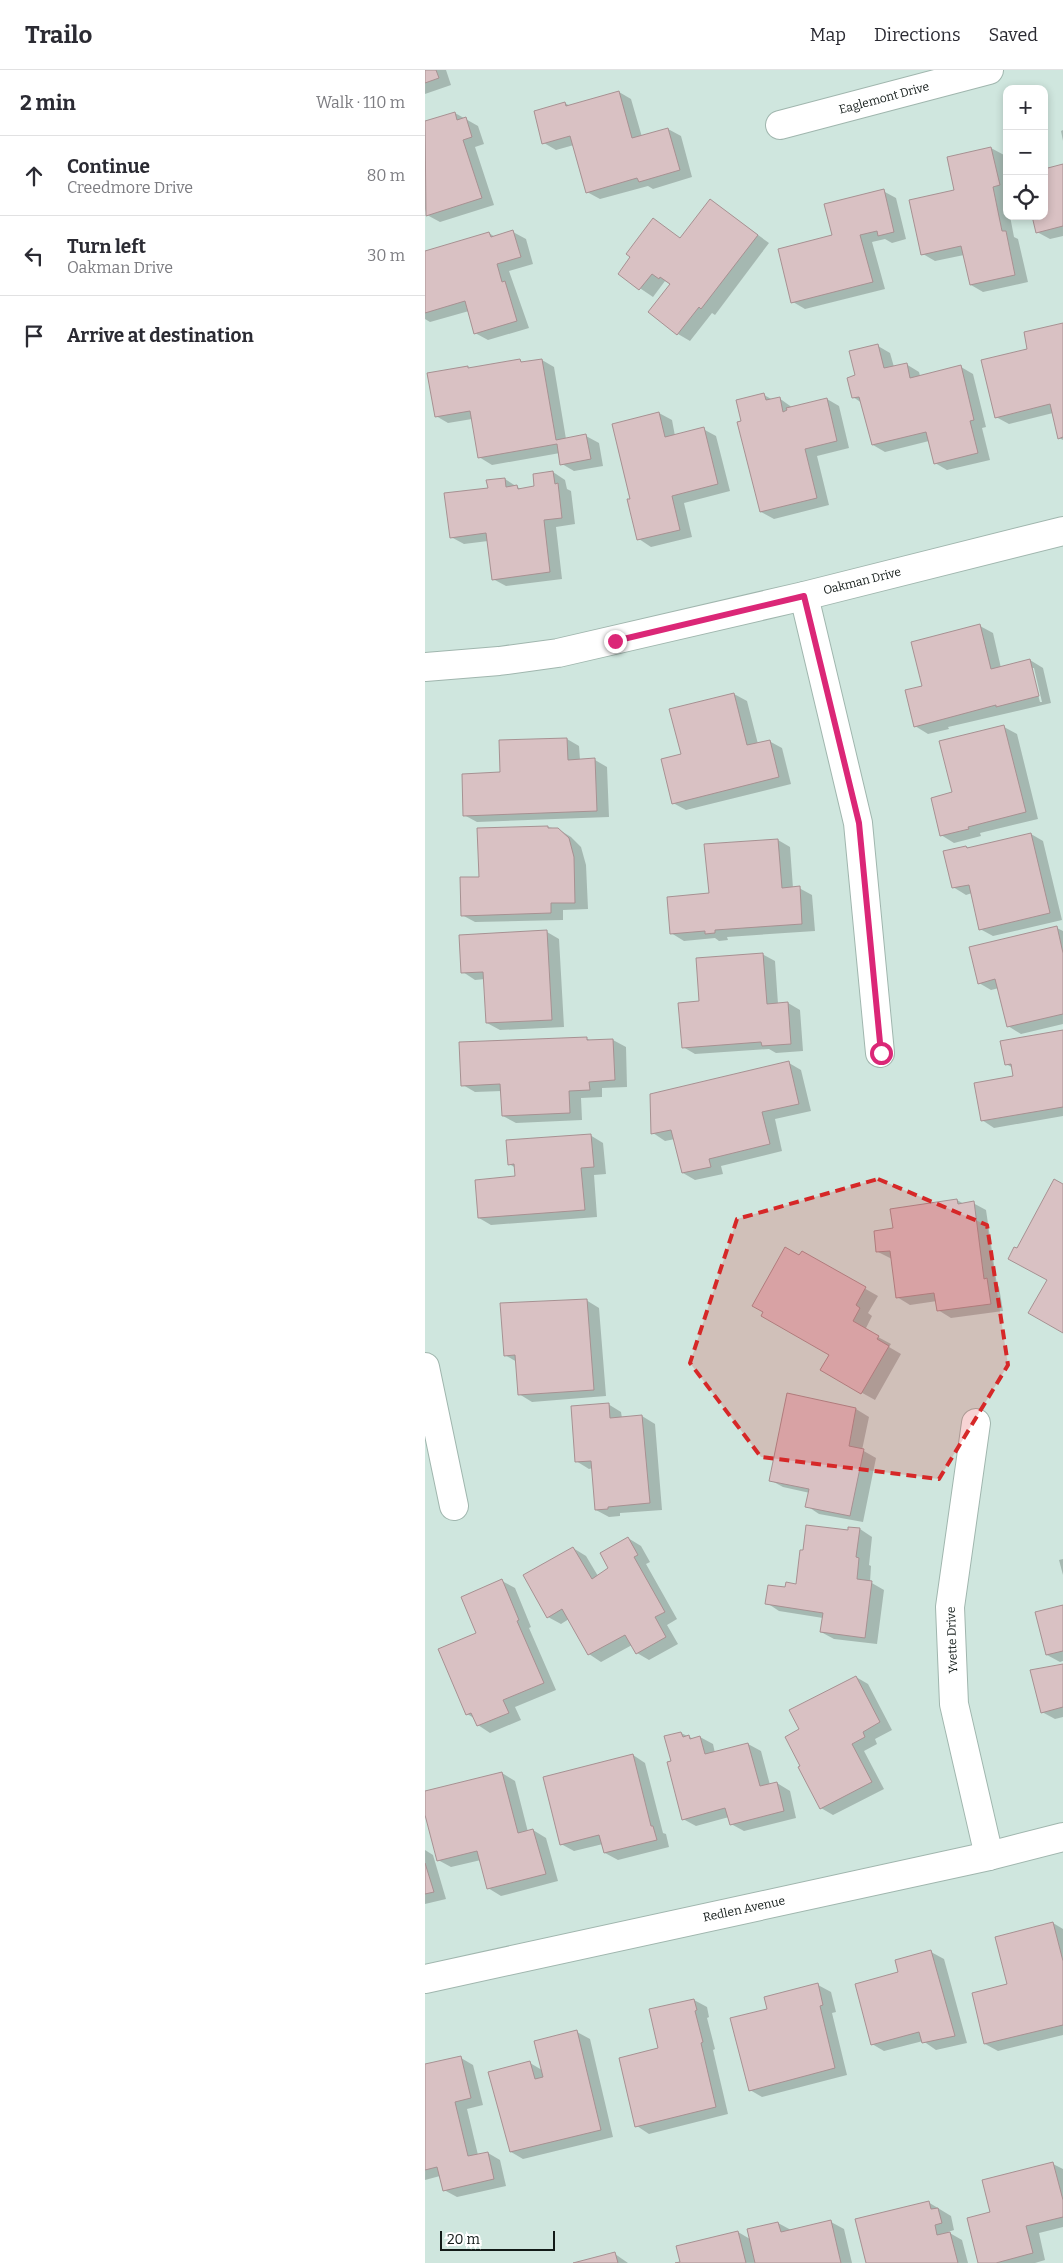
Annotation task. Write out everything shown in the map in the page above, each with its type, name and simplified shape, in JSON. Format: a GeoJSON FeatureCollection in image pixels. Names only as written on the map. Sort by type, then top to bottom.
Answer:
{"type":"FeatureCollection","features":[{"type":"Feature","properties":{"kind":"street","name":"Eaglemont Drive"},"geometry":{"type":"LineString","coordinates":[[780,125],[989,70]]}},
{"type":"Feature","properties":{"kind":"street","name":"Oakman Drive"},"geometry":{"type":"LineString","coordinates":[[425,667],[499,661],[558,653],[804,596],[1063,531]]}},
{"type":"Feature","properties":{"kind":"street"},"geometry":{"type":"LineString","coordinates":[[804,596],[859,823],[881,1053]]}},
{"type":"Feature","properties":{"kind":"street"},"geometry":{"type":"LineString","coordinates":[[425,1367],[454,1506]]}},
{"type":"Feature","properties":{"kind":"street","name":"Yvette Drive"},"geometry":{"type":"LineString","coordinates":[[976,1423],[950,1608],[954,1704],[989,1856]]}},
{"type":"Feature","properties":{"kind":"street","name":"Redlen Avenue"},"geometry":{"type":"LineString","coordinates":[[425,1979],[989,1856],[1063,1837]]}},
{"type":"Feature","properties":{"kind":"highlighted area"},"geometry":{"type":"Polygon","coordinates":[[[878,1179],[987,1225],[1008,1365],[939,1479],[761,1457],[690,1363],[737,1219],[878,1179]]]}},
{"type":"Feature","properties":{"kind":"building"},"geometry":{"type":"Polygon","coordinates":[[[425,70],[436,70],[439,78],[425,83],[425,70]]]}},
{"type":"Feature","properties":{"kind":"building"},"geometry":{"type":"Polygon","coordinates":[[[619,91],[632,138],[668,128],[680,170],[639,182],[637,178],[586,193],[570,136],[542,144],[534,111],[565,102],[566,106],[619,91]]]}},
{"type":"Feature","properties":{"kind":"building"},"geometry":{"type":"Polygon","coordinates":[[[455,112],[457,120],[466,117],[472,137],[463,140],[482,198],[426,216],[425,121],[455,112]]]}},
{"type":"Feature","properties":{"kind":"building"},"geometry":{"type":"Polygon","coordinates":[[[991,147],[1000,185],[993,187],[1002,231],[1006,231],[1015,275],[970,285],[961,246],[921,255],[909,200],[954,190],[947,157],[991,147]]]}},
{"type":"Feature","properties":{"kind":"building"},"geometry":{"type":"Polygon","coordinates":[[[1063,164],[1063,226],[1036,233],[1033,220],[1048,220],[1048,168],[1063,164]]]}},
{"type":"Feature","properties":{"kind":"building"},"geometry":{"type":"Polygon","coordinates":[[[884,189],[894,232],[878,236],[877,231],[860,235],[873,282],[791,303],[778,249],[832,235],[824,204],[884,189]]]}},
{"type":"Feature","properties":{"kind":"building"},"geometry":{"type":"Polygon","coordinates":[[[710,199],[758,235],[701,309],[699,307],[677,335],[648,312],[670,284],[652,274],[639,290],[618,274],[630,257],[626,254],[653,218],[680,238],[710,199]]]}},
{"type":"Feature","properties":{"kind":"building"},"geometry":{"type":"Polygon","coordinates":[[[513,230],[521,257],[497,264],[502,282],[505,281],[517,321],[474,334],[465,301],[425,313],[425,251],[489,232],[491,237],[513,230]]]}},
{"type":"Feature","properties":{"kind":"building"},"geometry":{"type":"Polygon","coordinates":[[[1063,323],[1063,437],[1058,439],[1050,404],[995,418],[981,360],[1027,349],[1024,332],[1063,323]]]}},
{"type":"Feature","properties":{"kind":"building"},"geometry":{"type":"Polygon","coordinates":[[[878,344],[884,368],[907,363],[910,378],[961,365],[974,420],[970,421],[978,453],[934,464],[926,432],[872,445],[859,397],[852,398],[847,378],[855,375],[849,351],[878,344]]]}},
{"type":"Feature","properties":{"kind":"building"},"geometry":{"type":"Polygon","coordinates":[[[520,359],[521,362],[542,359],[556,440],[586,434],[591,459],[560,465],[557,444],[478,458],[470,411],[435,417],[427,373],[520,359]]]}},
{"type":"Feature","properties":{"kind":"building"},"geometry":{"type":"Polygon","coordinates":[[[764,393],[766,400],[780,397],[783,412],[787,410],[786,408],[827,398],[837,441],[805,449],[817,498],[760,512],[737,422],[741,421],[736,400],[764,393]]]}},
{"type":"Feature","properties":{"kind":"building"},"geometry":{"type":"Polygon","coordinates":[[[659,412],[665,437],[704,427],[718,484],[672,496],[680,530],[637,540],[627,499],[630,499],[612,424],[659,412]]]}},
{"type":"Feature","properties":{"kind":"building"},"geometry":{"type":"Polygon","coordinates":[[[553,471],[555,484],[558,483],[562,518],[544,520],[550,572],[492,580],[486,533],[450,538],[444,493],[488,488],[486,480],[505,478],[506,487],[517,485],[518,489],[534,486],[533,474],[553,471]]]}},
{"type":"Feature","properties":{"kind":"building"},"geometry":{"type":"Polygon","coordinates":[[[980,624],[991,669],[1030,659],[1039,696],[996,707],[996,705],[914,727],[905,690],[922,686],[911,642],[980,624]]]}},
{"type":"Feature","properties":{"kind":"building"},"geometry":{"type":"Polygon","coordinates":[[[734,693],[747,745],[770,740],[779,777],[672,804],[661,759],[681,754],[669,709],[734,693]]]}},
{"type":"Feature","properties":{"kind":"building"},"geometry":{"type":"Polygon","coordinates":[[[1004,725],[1026,812],[940,836],[931,798],[952,792],[939,741],[1004,725]]]}},
{"type":"Feature","properties":{"kind":"building"},"geometry":{"type":"Polygon","coordinates":[[[567,738],[568,760],[595,758],[597,811],[463,816],[462,774],[500,772],[499,740],[567,738]]]}},
{"type":"Feature","properties":{"kind":"building"},"geometry":{"type":"Polygon","coordinates":[[[548,826],[548,828],[558,828],[569,838],[574,857],[575,903],[551,903],[551,913],[461,916],[460,877],[479,877],[477,828],[548,826]]]}},
{"type":"Feature","properties":{"kind":"building"},"geometry":{"type":"Polygon","coordinates":[[[1031,833],[1050,913],[979,930],[969,885],[952,888],[943,851],[966,846],[967,848],[1031,833]]]}},
{"type":"Feature","properties":{"kind":"building"},"geometry":{"type":"Polygon","coordinates":[[[778,839],[782,888],[800,886],[802,924],[715,930],[715,933],[705,934],[705,931],[670,934],[667,897],[709,893],[704,844],[778,839]]]}},
{"type":"Feature","properties":{"kind":"building"},"geometry":{"type":"Polygon","coordinates":[[[1057,926],[1063,953],[1063,1014],[1007,1027],[995,979],[978,984],[969,947],[1057,926]]]}},
{"type":"Feature","properties":{"kind":"building"},"geometry":{"type":"Polygon","coordinates":[[[547,930],[552,1020],[486,1023],[483,972],[461,973],[459,935],[547,930]]]}},
{"type":"Feature","properties":{"kind":"building"},"geometry":{"type":"Polygon","coordinates":[[[763,953],[767,1004],[788,1002],[791,1044],[762,1046],[761,1042],[682,1048],[678,1003],[699,1001],[696,958],[763,953]]]}},
{"type":"Feature","properties":{"kind":"building"},"geometry":{"type":"Polygon","coordinates":[[[1063,1030],[1063,1107],[981,1121],[974,1083],[1013,1076],[1011,1064],[1005,1065],[1000,1041],[1063,1030]]]}},
{"type":"Feature","properties":{"kind":"building"},"geometry":{"type":"Polygon","coordinates":[[[587,1037],[587,1040],[613,1039],[615,1080],[589,1082],[590,1090],[569,1091],[570,1113],[502,1116],[500,1084],[461,1086],[459,1042],[587,1037]]]}},
{"type":"Feature","properties":{"kind":"building"},"geometry":{"type":"Polygon","coordinates":[[[789,1061],[799,1104],[762,1112],[770,1144],[709,1159],[711,1167],[682,1173],[671,1130],[651,1134],[650,1094],[789,1061]]]}},
{"type":"Feature","properties":{"kind":"building"},"geometry":{"type":"Polygon","coordinates":[[[591,1134],[594,1167],[581,1168],[585,1210],[478,1218],[475,1180],[515,1176],[514,1164],[508,1165],[506,1140],[591,1134]]]}},
{"type":"Feature","properties":{"kind":"building"},"geometry":{"type":"Polygon","coordinates":[[[1054,1179],[1063,1184],[1063,1333],[1028,1313],[1047,1280],[1008,1259],[1014,1247],[1017,1248],[1054,1179]]]}},
{"type":"Feature","properties":{"kind":"building"},"geometry":{"type":"Polygon","coordinates":[[[957,1199],[958,1204],[974,1201],[984,1279],[987,1278],[991,1304],[937,1311],[934,1293],[896,1298],[890,1251],[876,1252],[874,1231],[893,1228],[890,1209],[957,1199]]]}},
{"type":"Feature","properties":{"kind":"building"},"geometry":{"type":"Polygon","coordinates":[[[785,1247],[799,1255],[802,1251],[866,1287],[856,1305],[860,1308],[853,1321],[879,1336],[877,1339],[889,1346],[861,1394],[820,1370],[829,1355],[761,1316],[763,1312],[752,1306],[785,1247]]]}},
{"type":"Feature","properties":{"kind":"building"},"geometry":{"type":"Polygon","coordinates":[[[587,1299],[594,1390],[518,1395],[515,1355],[504,1356],[500,1303],[587,1299]]]}},
{"type":"Feature","properties":{"kind":"building"},"geometry":{"type":"Polygon","coordinates":[[[787,1393],[856,1408],[849,1446],[864,1449],[850,1516],[805,1507],[809,1489],[769,1481],[787,1393]]]}},
{"type":"Feature","properties":{"kind":"building"},"geometry":{"type":"Polygon","coordinates":[[[609,1403],[610,1418],[642,1415],[650,1503],[595,1510],[591,1461],[575,1462],[571,1406],[609,1403]]]}},
{"type":"Feature","properties":{"kind":"building"},"geometry":{"type":"Polygon","coordinates":[[[806,1525],[848,1530],[848,1527],[860,1528],[856,1557],[859,1558],[857,1579],[872,1581],[865,1638],[820,1632],[823,1613],[765,1604],[768,1585],[785,1587],[786,1582],[796,1584],[800,1550],[803,1550],[806,1525]]]}},
{"type":"Feature","properties":{"kind":"building"},"geometry":{"type":"Polygon","coordinates":[[[628,1537],[638,1555],[634,1557],[665,1612],[655,1617],[666,1637],[636,1654],[625,1635],[588,1655],[562,1609],[547,1618],[523,1575],[573,1547],[592,1579],[608,1568],[600,1553],[628,1537]]]}},
{"type":"Feature","properties":{"kind":"building"},"geometry":{"type":"Polygon","coordinates":[[[502,1579],[519,1620],[517,1621],[544,1683],[503,1700],[509,1713],[477,1726],[471,1713],[466,1715],[438,1649],[476,1633],[461,1597],[502,1579]]]}},
{"type":"Feature","properties":{"kind":"building"},"geometry":{"type":"Polygon","coordinates":[[[1063,1605],[1063,1651],[1046,1655],[1035,1612],[1063,1605]]]}},
{"type":"Feature","properties":{"kind":"building"},"geometry":{"type":"Polygon","coordinates":[[[1063,1664],[1063,1707],[1041,1713],[1030,1670],[1063,1664]]]}},
{"type":"Feature","properties":{"kind":"building"},"geometry":{"type":"Polygon","coordinates":[[[856,1676],[880,1722],[863,1732],[865,1737],[852,1744],[872,1782],[820,1809],[785,1737],[799,1729],[789,1710],[856,1676]]]}},
{"type":"Feature","properties":{"kind":"building"},"geometry":{"type":"Polygon","coordinates":[[[681,1732],[683,1737],[689,1735],[690,1739],[700,1736],[705,1754],[748,1743],[760,1786],[777,1782],[784,1811],[730,1825],[725,1808],[682,1820],[667,1762],[671,1761],[664,1736],[681,1732]]]}},
{"type":"Feature","properties":{"kind":"building"},"geometry":{"type":"Polygon","coordinates":[[[633,1754],[651,1826],[653,1826],[657,1840],[604,1853],[599,1835],[560,1845],[543,1777],[633,1754]]]}},
{"type":"Feature","properties":{"kind":"building"},"geometry":{"type":"Polygon","coordinates":[[[502,1772],[518,1833],[533,1829],[546,1874],[487,1889],[477,1851],[437,1861],[425,1815],[425,1791],[502,1772]]]}},
{"type":"Feature","properties":{"kind":"building"},"geometry":{"type":"Polygon","coordinates":[[[425,1863],[434,1892],[425,1894],[425,1863]]]}},
{"type":"Feature","properties":{"kind":"building"},"geometry":{"type":"Polygon","coordinates":[[[1053,1922],[1063,1961],[1063,2025],[984,2044],[972,1993],[1007,1984],[995,1937],[1053,1922]]]}},
{"type":"Feature","properties":{"kind":"building"},"geometry":{"type":"Polygon","coordinates":[[[931,1950],[955,2036],[922,2043],[919,2032],[871,2045],[855,1984],[898,1972],[895,1960],[931,1950]]]}},
{"type":"Feature","properties":{"kind":"building"},"geometry":{"type":"Polygon","coordinates":[[[818,1983],[823,2005],[820,2006],[835,2068],[749,2091],[730,2018],[767,2009],[764,1997],[818,1983]]]}},
{"type":"Feature","properties":{"kind":"building"},"geometry":{"type":"Polygon","coordinates":[[[694,1999],[703,2042],[701,2043],[716,2107],[635,2127],[619,2058],[658,2048],[649,2009],[694,1999]]]}},
{"type":"Feature","properties":{"kind":"building"},"geometry":{"type":"Polygon","coordinates":[[[577,2030],[601,2130],[510,2152],[488,2072],[530,2061],[535,2079],[543,2077],[534,2041],[577,2030]]]}},
{"type":"Feature","properties":{"kind":"building"},"geometry":{"type":"Polygon","coordinates":[[[461,2056],[471,2098],[455,2102],[468,2156],[488,2152],[494,2179],[443,2191],[437,2167],[425,2170],[425,2064],[461,2056]]]}},
{"type":"Feature","properties":{"kind":"building"},"geometry":{"type":"Polygon","coordinates":[[[1053,2162],[1063,2200],[1063,2217],[1026,2226],[1033,2253],[996,2263],[978,2263],[967,2218],[990,2212],[982,2180],[1053,2162]]]}},
{"type":"Feature","properties":{"kind":"building"},"geometry":{"type":"Polygon","coordinates":[[[929,2201],[931,2209],[938,2208],[942,2223],[935,2225],[937,2235],[950,2232],[958,2263],[866,2263],[855,2219],[929,2201]]]}},
{"type":"Feature","properties":{"kind":"building"},"geometry":{"type":"Polygon","coordinates":[[[831,2220],[841,2263],[755,2263],[747,2229],[778,2222],[781,2232],[831,2220]]]}},
{"type":"Feature","properties":{"kind":"building"},"geometry":{"type":"Polygon","coordinates":[[[738,2231],[746,2263],[675,2263],[680,2262],[676,2246],[738,2231]]]}},
{"type":"Feature","properties":{"kind":"building"},"geometry":{"type":"Polygon","coordinates":[[[615,2252],[618,2263],[573,2263],[615,2252]]]}},
{"type":"Feature","properties":{"kind":"route"},"geometry":{"type":"LineString","coordinates":[[615,641],[804,596],[859,823],[881,1053]]}}]}
